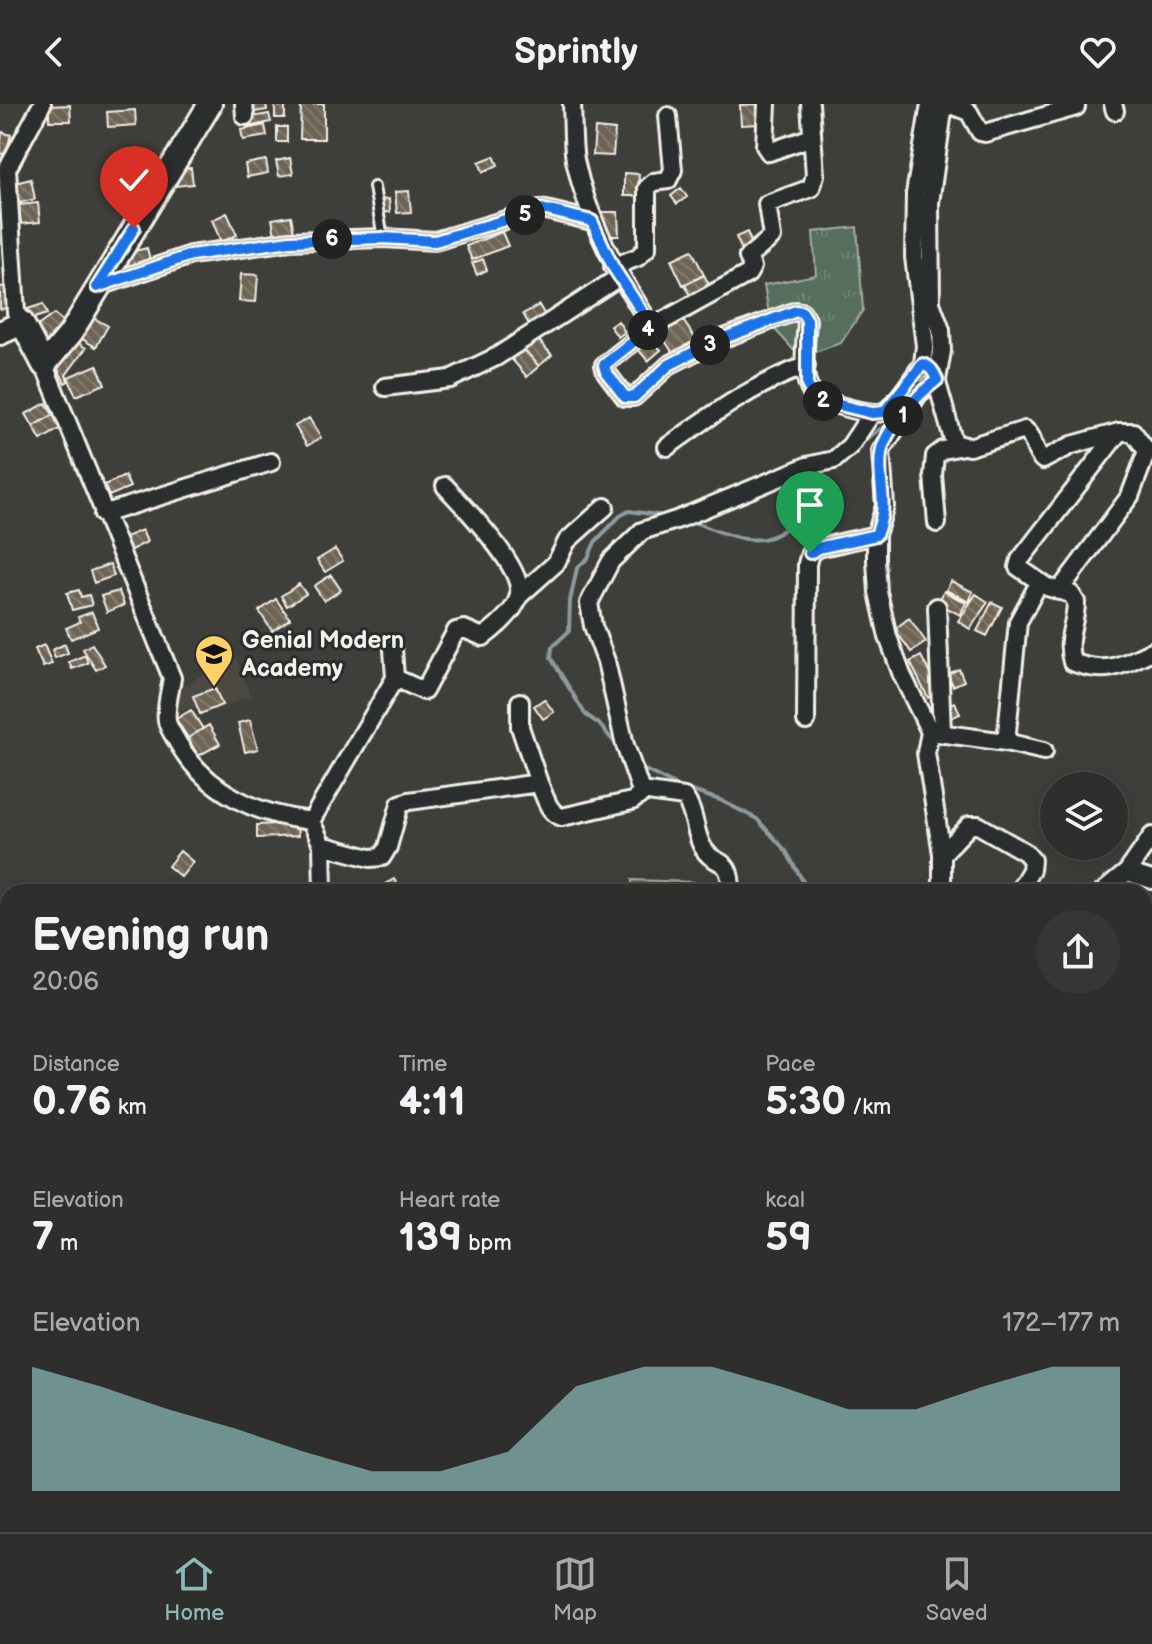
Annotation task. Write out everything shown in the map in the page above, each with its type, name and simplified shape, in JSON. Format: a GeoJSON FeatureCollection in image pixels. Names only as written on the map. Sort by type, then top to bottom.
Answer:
{"type":"FeatureCollection","features":[{"type":"Feature","properties":{"kind":"street"},"geometry":{"type":"LineString","coordinates":[[42,104],[7,169],[16,312],[44,365],[172,678],[167,723],[184,753],[214,785],[250,807],[281,817],[311,821]]}},
{"type":"Feature","properties":{"kind":"street"},"geometry":{"type":"LineString","coordinates":[[44,365],[70,334],[210,104]]}},
{"type":"Feature","properties":{"kind":"street"},"geometry":{"type":"LineString","coordinates":[[572,104],[575,158],[592,221],[616,272],[652,327]]}},
{"type":"Feature","properties":{"kind":"street"},"geometry":{"type":"LineString","coordinates":[[767,104],[765,146],[769,152],[812,137]]}},
{"type":"Feature","properties":{"kind":"street"},"geometry":{"type":"LineString","coordinates":[[810,104],[815,175],[811,188],[767,204],[772,237],[748,257],[751,271],[730,286],[652,327],[604,365],[606,372],[625,397],[634,397],[669,365],[716,341],[796,311],[802,312],[807,320],[807,385],[819,400],[872,413],[884,412],[930,370]]}},
{"type":"Feature","properties":{"kind":"street"},"geometry":{"type":"LineString","coordinates":[[930,104],[915,194],[914,257],[930,370],[954,443],[969,447],[1025,430],[1030,434],[1037,456],[1043,460],[1072,445],[1119,432],[1133,432],[1147,451],[1130,496],[1059,591]]}},
{"type":"Feature","properties":{"kind":"street"},"geometry":{"type":"LineString","coordinates":[[936,732],[902,675],[888,637],[878,592],[876,535],[885,506],[881,451],[942,351],[941,330],[931,303],[930,217],[946,104],[969,112],[980,132],[985,133],[1076,107]]}},
{"type":"Feature","properties":{"kind":"street"},"geometry":{"type":"LineString","coordinates":[[385,387],[450,379],[496,357],[638,257],[647,248],[647,188],[654,182],[668,180],[673,170],[668,116]]}},
{"type":"Feature","properties":{"kind":"street"},"geometry":{"type":"LineString","coordinates":[[97,287],[191,255],[290,241],[383,238],[435,241],[542,209],[592,221]]}},
{"type":"Feature","properties":{"kind":"street"},"geometry":{"type":"LineString","coordinates":[[0,333],[22,323]]}},
{"type":"Feature","properties":{"kind":"street"},"geometry":{"type":"LineString","coordinates":[[667,447],[713,414],[787,372],[806,366]]}},
{"type":"Feature","properties":{"kind":"street"},"geometry":{"type":"LineString","coordinates":[[520,702],[520,727],[539,783],[555,815],[562,817],[632,801],[639,796],[641,791],[625,745],[606,661],[593,626],[589,603],[599,580],[623,547],[642,531],[807,466],[834,460],[850,446],[872,413]]}},
{"type":"Feature","properties":{"kind":"street"},"geometry":{"type":"LineString","coordinates":[[1119,432],[1020,560],[1018,567],[1039,583],[1071,594],[1076,602],[1069,633],[1068,649],[1072,662],[1088,668],[1115,669],[1152,651]]}},
{"type":"Feature","properties":{"kind":"street"},"geometry":{"type":"LineString","coordinates":[[937,523],[933,475],[935,456],[943,450],[963,446]]}},
{"type":"Feature","properties":{"kind":"street"},"geometry":{"type":"LineString","coordinates":[[103,514],[271,462]]}},
{"type":"Feature","properties":{"kind":"street"},"geometry":{"type":"LineString","coordinates":[[445,486],[491,536],[518,582],[519,596]]}},
{"type":"Feature","properties":{"kind":"street"},"geometry":{"type":"LineString","coordinates":[[395,678],[424,691],[456,631],[464,629],[483,637],[510,611],[519,596],[556,563],[567,541],[605,507]]}},
{"type":"Feature","properties":{"kind":"street"},"geometry":{"type":"LineString","coordinates":[[806,721],[807,572],[810,553],[818,548],[876,535]]}},
{"type":"Feature","properties":{"kind":"street"},"geometry":{"type":"LineString","coordinates":[[1006,742],[1018,622],[1039,583]]}},
{"type":"Feature","properties":{"kind":"street"},"geometry":{"type":"LineString","coordinates":[[937,607],[936,732],[926,753],[942,854],[942,884]]}},
{"type":"Feature","properties":{"kind":"street"},"geometry":{"type":"LineString","coordinates":[[311,821],[395,678],[393,649]]}},
{"type":"Feature","properties":{"kind":"street"},"geometry":{"type":"LineString","coordinates":[[936,732],[1044,751]]}},
{"type":"Feature","properties":{"kind":"street"},"geometry":{"type":"LineString","coordinates":[[322,845],[370,858],[382,857],[388,847],[400,804],[539,783]]}},
{"type":"Feature","properties":{"kind":"street"},"geometry":{"type":"LineString","coordinates":[[641,791],[684,797],[702,846],[728,868],[731,884]]}},
{"type":"Feature","properties":{"kind":"street"},"geometry":{"type":"LineString","coordinates":[[311,821],[322,845],[323,884]]}},
{"type":"Feature","properties":{"kind":"street"},"geometry":{"type":"LineString","coordinates":[[942,854],[970,825],[978,825],[1025,852],[1032,860],[1031,870],[1023,884]]}},
{"type":"Feature","properties":{"kind":"street"},"geometry":{"type":"LineString","coordinates":[[1113,884],[1127,872],[1152,836]]}},
{"type":"Feature","properties":{"kind":"street"},"geometry":{"type":"LineString","coordinates":[[1127,872],[1152,880]]}},
{"type":"Feature","properties":{"kind":"lane"},"geometry":{"type":"LineString","coordinates":[[374,187],[383,238]]}},
{"type":"Feature","properties":{"kind":"shaded area","name":"Genial Modern Academy"},"geometry":{"type":"Polygon","coordinates":[[[236,658],[250,696],[200,716],[195,707],[173,712],[182,686],[236,658]]]}},
{"type":"Feature","properties":{"kind":"green space"},"geometry":{"type":"Polygon","coordinates":[[[857,227],[863,310],[841,343],[800,357],[771,325],[764,285],[816,275],[813,232],[857,227]]]}},
{"type":"Feature","properties":{"kind":"green space"},"geometry":{"type":"Polygon","coordinates":[[[632,880],[695,884],[632,884],[632,880]]]}},
{"type":"Feature","properties":{"kind":"building"},"geometry":{"type":"Polygon","coordinates":[[[247,104],[266,104],[267,110],[248,113],[247,104]]]}},
{"type":"Feature","properties":{"kind":"building"},"geometry":{"type":"Polygon","coordinates":[[[301,104],[324,104],[324,139],[300,139],[301,104]]]}},
{"type":"Feature","properties":{"kind":"building"},"geometry":{"type":"Polygon","coordinates":[[[758,104],[760,124],[741,125],[740,105],[758,104]]]}},
{"type":"Feature","properties":{"kind":"building"},"geometry":{"type":"Polygon","coordinates":[[[70,105],[71,121],[49,121],[49,106],[70,105]]]}},
{"type":"Feature","properties":{"kind":"building"},"geometry":{"type":"Polygon","coordinates":[[[275,105],[285,106],[285,118],[275,118],[275,105]]]}},
{"type":"Feature","properties":{"kind":"building"},"geometry":{"type":"Polygon","coordinates":[[[135,110],[136,125],[108,127],[107,112],[135,110]]]}},
{"type":"Feature","properties":{"kind":"building"},"geometry":{"type":"Polygon","coordinates":[[[269,114],[271,122],[247,127],[246,118],[269,114]]]}},
{"type":"Feature","properties":{"kind":"building"},"geometry":{"type":"Polygon","coordinates":[[[265,125],[267,136],[243,140],[241,130],[265,125]]]}},
{"type":"Feature","properties":{"kind":"building"},"geometry":{"type":"Polygon","coordinates":[[[277,127],[287,127],[287,142],[277,142],[277,127]]]}},
{"type":"Feature","properties":{"kind":"building"},"geometry":{"type":"Polygon","coordinates":[[[595,128],[615,130],[613,156],[593,155],[595,128]]]}},
{"type":"Feature","properties":{"kind":"building"},"geometry":{"type":"Polygon","coordinates":[[[2,132],[11,135],[5,155],[0,153],[2,132]]]}},
{"type":"Feature","properties":{"kind":"building"},"geometry":{"type":"Polygon","coordinates":[[[494,156],[498,165],[483,172],[479,162],[494,156]]]}},
{"type":"Feature","properties":{"kind":"building"},"geometry":{"type":"Polygon","coordinates":[[[290,158],[293,174],[279,176],[276,161],[290,158]]]}},
{"type":"Feature","properties":{"kind":"building"},"geometry":{"type":"Polygon","coordinates":[[[266,160],[268,173],[247,177],[245,164],[266,160]]]}},
{"type":"Feature","properties":{"kind":"building"},"geometry":{"type":"Polygon","coordinates":[[[191,168],[193,184],[175,186],[174,169],[191,168]]]}},
{"type":"Feature","properties":{"kind":"building"},"geometry":{"type":"Polygon","coordinates":[[[624,173],[639,174],[638,196],[624,196],[624,173]]]}},
{"type":"Feature","properties":{"kind":"building"},"geometry":{"type":"Polygon","coordinates":[[[31,179],[35,199],[19,203],[15,183],[31,179]]]}},
{"type":"Feature","properties":{"kind":"building"},"geometry":{"type":"Polygon","coordinates":[[[681,188],[687,197],[677,204],[671,196],[681,188]]]}},
{"type":"Feature","properties":{"kind":"building"},"geometry":{"type":"Polygon","coordinates":[[[409,191],[411,212],[397,213],[395,192],[409,191]]]}},
{"type":"Feature","properties":{"kind":"building"},"geometry":{"type":"Polygon","coordinates":[[[389,199],[390,212],[380,213],[379,200],[389,199]]]}},
{"type":"Feature","properties":{"kind":"building"},"geometry":{"type":"Polygon","coordinates":[[[38,203],[40,222],[21,224],[19,205],[38,203]]]}},
{"type":"Feature","properties":{"kind":"building"},"geometry":{"type":"Polygon","coordinates":[[[600,212],[618,212],[619,236],[602,236],[600,212]]]}},
{"type":"Feature","properties":{"kind":"building"},"geometry":{"type":"Polygon","coordinates":[[[227,213],[237,235],[221,242],[212,220],[227,213]]]}},
{"type":"Feature","properties":{"kind":"building"},"geometry":{"type":"Polygon","coordinates":[[[291,216],[294,232],[275,235],[272,219],[291,216]]]}},
{"type":"Feature","properties":{"kind":"building"},"geometry":{"type":"Polygon","coordinates":[[[502,232],[508,246],[472,260],[466,246],[502,232]]]}},
{"type":"Feature","properties":{"kind":"building"},"geometry":{"type":"Polygon","coordinates":[[[747,232],[754,249],[743,253],[736,237],[747,232]]]}},
{"type":"Feature","properties":{"kind":"building"},"geometry":{"type":"Polygon","coordinates":[[[147,248],[150,260],[119,268],[122,254],[147,248]]]}},
{"type":"Feature","properties":{"kind":"building"},"geometry":{"type":"Polygon","coordinates":[[[692,250],[704,275],[683,285],[671,260],[692,250]]]}},
{"type":"Feature","properties":{"kind":"building"},"geometry":{"type":"Polygon","coordinates":[[[483,259],[487,270],[477,275],[472,263],[483,259]]]}},
{"type":"Feature","properties":{"kind":"building"},"geometry":{"type":"Polygon","coordinates":[[[241,274],[258,275],[256,302],[239,301],[241,274]]]}},
{"type":"Feature","properties":{"kind":"building"},"geometry":{"type":"Polygon","coordinates":[[[704,275],[714,294],[694,304],[685,285],[704,275]]]}},
{"type":"Feature","properties":{"kind":"building"},"geometry":{"type":"Polygon","coordinates":[[[7,286],[9,308],[0,309],[0,287],[7,286]]]}},
{"type":"Feature","properties":{"kind":"building"},"geometry":{"type":"Polygon","coordinates":[[[43,304],[47,314],[31,319],[28,309],[43,304]]]}},
{"type":"Feature","properties":{"kind":"building"},"geometry":{"type":"Polygon","coordinates":[[[539,305],[547,319],[531,328],[523,314],[539,305]]]}},
{"type":"Feature","properties":{"kind":"building"},"geometry":{"type":"Polygon","coordinates":[[[54,314],[67,325],[48,349],[36,327],[54,314]]]}},
{"type":"Feature","properties":{"kind":"building"},"geometry":{"type":"Polygon","coordinates":[[[90,316],[108,326],[96,347],[79,337],[90,316]]]}},
{"type":"Feature","properties":{"kind":"building"},"geometry":{"type":"Polygon","coordinates":[[[680,316],[697,341],[675,356],[658,330],[680,316]]]}},
{"type":"Feature","properties":{"kind":"building"},"geometry":{"type":"Polygon","coordinates":[[[618,321],[625,332],[618,337],[610,326],[618,321]]]}},
{"type":"Feature","properties":{"kind":"building"},"geometry":{"type":"Polygon","coordinates":[[[534,335],[552,355],[539,366],[521,346],[534,335]]]}},
{"type":"Feature","properties":{"kind":"building"},"geometry":{"type":"Polygon","coordinates":[[[649,336],[661,350],[648,361],[636,347],[649,336]]]}},
{"type":"Feature","properties":{"kind":"building"},"geometry":{"type":"Polygon","coordinates":[[[75,341],[86,348],[66,375],[68,381],[65,383],[56,365],[75,341]]]}},
{"type":"Feature","properties":{"kind":"building"},"geometry":{"type":"Polygon","coordinates":[[[521,346],[539,366],[527,377],[510,357],[521,346]]]}},
{"type":"Feature","properties":{"kind":"building"},"geometry":{"type":"Polygon","coordinates":[[[97,365],[105,384],[76,396],[68,377],[97,365]]]}},
{"type":"Feature","properties":{"kind":"building"},"geometry":{"type":"Polygon","coordinates":[[[46,403],[53,415],[33,426],[26,414],[46,403]]]}},
{"type":"Feature","properties":{"kind":"building"},"geometry":{"type":"Polygon","coordinates":[[[53,415],[61,428],[41,440],[33,426],[53,415]]]}},
{"type":"Feature","properties":{"kind":"building"},"geometry":{"type":"Polygon","coordinates":[[[309,418],[321,438],[307,446],[295,426],[309,418]]]}},
{"type":"Feature","properties":{"kind":"building"},"geometry":{"type":"Polygon","coordinates":[[[125,476],[130,487],[109,496],[104,485],[125,476]]]}},
{"type":"Feature","properties":{"kind":"building"},"geometry":{"type":"Polygon","coordinates":[[[142,530],[147,542],[129,551],[123,538],[142,530]]]}},
{"type":"Feature","properties":{"kind":"building"},"geometry":{"type":"Polygon","coordinates":[[[335,549],[343,561],[325,572],[317,560],[335,549]]]}},
{"type":"Feature","properties":{"kind":"building"},"geometry":{"type":"Polygon","coordinates":[[[110,564],[114,576],[94,583],[90,571],[110,564]]]}},
{"type":"Feature","properties":{"kind":"building"},"geometry":{"type":"Polygon","coordinates":[[[331,575],[341,590],[324,601],[314,586],[331,575]]]}},
{"type":"Feature","properties":{"kind":"building"},"geometry":{"type":"Polygon","coordinates":[[[951,581],[973,592],[969,602],[946,590],[951,581]]]}},
{"type":"Feature","properties":{"kind":"building"},"geometry":{"type":"Polygon","coordinates":[[[299,584],[306,594],[287,606],[281,596],[299,584]]]}},
{"type":"Feature","properties":{"kind":"building"},"geometry":{"type":"Polygon","coordinates":[[[79,590],[81,597],[89,595],[92,605],[72,610],[67,593],[79,590]]]}},
{"type":"Feature","properties":{"kind":"building"},"geometry":{"type":"Polygon","coordinates":[[[119,591],[124,605],[107,612],[101,596],[119,591]]]}},
{"type":"Feature","properties":{"kind":"building"},"geometry":{"type":"Polygon","coordinates":[[[944,591],[966,603],[960,615],[938,603],[944,591]]]}},
{"type":"Feature","properties":{"kind":"building"},"geometry":{"type":"Polygon","coordinates":[[[976,594],[988,602],[970,629],[958,621],[976,594]]]}},
{"type":"Feature","properties":{"kind":"building"},"geometry":{"type":"Polygon","coordinates":[[[276,599],[290,619],[272,631],[259,611],[276,599]]]}},
{"type":"Feature","properties":{"kind":"building"},"geometry":{"type":"Polygon","coordinates":[[[992,602],[1002,607],[987,636],[977,631],[992,602]]]}},
{"type":"Feature","properties":{"kind":"building"},"geometry":{"type":"Polygon","coordinates":[[[92,612],[98,628],[71,639],[66,628],[80,622],[78,617],[92,612]]]}},
{"type":"Feature","properties":{"kind":"building"},"geometry":{"type":"Polygon","coordinates":[[[909,618],[926,642],[911,652],[895,629],[909,618]]]}},
{"type":"Feature","properties":{"kind":"building"},"geometry":{"type":"Polygon","coordinates":[[[65,644],[68,653],[55,658],[52,650],[65,644]]]}},
{"type":"Feature","properties":{"kind":"building"},"geometry":{"type":"Polygon","coordinates":[[[92,644],[105,665],[96,670],[83,649],[92,644]]]}},
{"type":"Feature","properties":{"kind":"building"},"geometry":{"type":"Polygon","coordinates":[[[44,645],[52,664],[43,667],[35,649],[44,645]]]}},
{"type":"Feature","properties":{"kind":"building"},"geometry":{"type":"Polygon","coordinates":[[[85,655],[88,663],[72,669],[69,662],[85,655]]]}},
{"type":"Feature","properties":{"kind":"building"},"geometry":{"type":"Polygon","coordinates":[[[921,656],[939,692],[928,698],[910,662],[921,656]]]}},
{"type":"Feature","properties":{"kind":"building"},"geometry":{"type":"Polygon","coordinates":[[[959,669],[964,681],[953,686],[948,674],[959,669]]]}},
{"type":"Feature","properties":{"kind":"building"},"geometry":{"type":"Polygon","coordinates":[[[215,688],[222,705],[200,714],[193,696],[215,688]]]}},
{"type":"Feature","properties":{"kind":"building"},"geometry":{"type":"Polygon","coordinates":[[[544,699],[554,712],[543,719],[534,706],[544,699]]]}},
{"type":"Feature","properties":{"kind":"building"},"geometry":{"type":"Polygon","coordinates":[[[955,702],[960,714],[951,718],[946,705],[955,702]]]}},
{"type":"Feature","properties":{"kind":"building"},"geometry":{"type":"Polygon","coordinates":[[[191,710],[203,729],[188,738],[176,719],[191,710]]]}},
{"type":"Feature","properties":{"kind":"building"},"geometry":{"type":"Polygon","coordinates":[[[250,720],[258,749],[245,752],[238,723],[250,720]]]}},
{"type":"Feature","properties":{"kind":"building"},"geometry":{"type":"Polygon","coordinates":[[[209,725],[220,744],[198,756],[188,738],[209,725]]]}},
{"type":"Feature","properties":{"kind":"building"},"geometry":{"type":"Polygon","coordinates":[[[297,823],[298,836],[257,838],[257,825],[297,823]]]}},
{"type":"Feature","properties":{"kind":"building"},"geometry":{"type":"Polygon","coordinates":[[[180,851],[193,862],[181,877],[168,866],[180,851]]]}},
{"type":"Feature","properties":{"kind":"waterway"},"geometry":{"type":"LineString","coordinates":[[858,445],[890,425]]}},
{"type":"Feature","properties":{"kind":"waterway"},"geometry":{"type":"LineString","coordinates":[[689,520],[737,537],[762,539],[774,536],[784,529],[783,510],[804,493],[825,469]]}},
{"type":"Feature","properties":{"kind":"waterway"},"geometry":{"type":"LineString","coordinates":[[620,749],[599,724],[585,714],[551,658],[552,647],[569,631],[570,601],[577,568],[588,558],[595,542],[629,511],[664,516]]}},
{"type":"Feature","properties":{"kind":"waterway"},"geometry":{"type":"LineString","coordinates":[[637,766],[679,787],[720,800],[757,819],[786,851],[805,884]]}},
{"type":"Feature","properties":{"kind":"place","name":"Genial Modern Academy"},"geometry":{"type":"Point","coordinates":[214,688]}},
{"type":"Feature","properties":{"kind":"route"},"geometry":{"type":"LineString","coordinates":[[134,228],[97,287],[191,255],[290,241],[383,238],[435,241],[542,209],[592,221],[613,267],[652,327],[604,365],[625,397],[634,397],[669,365],[716,341],[796,311],[802,312],[807,320],[807,385],[819,400],[872,413],[884,412],[923,364],[927,365],[937,380],[919,393],[881,451],[885,506],[876,535],[818,548],[810,553]]}}]}
